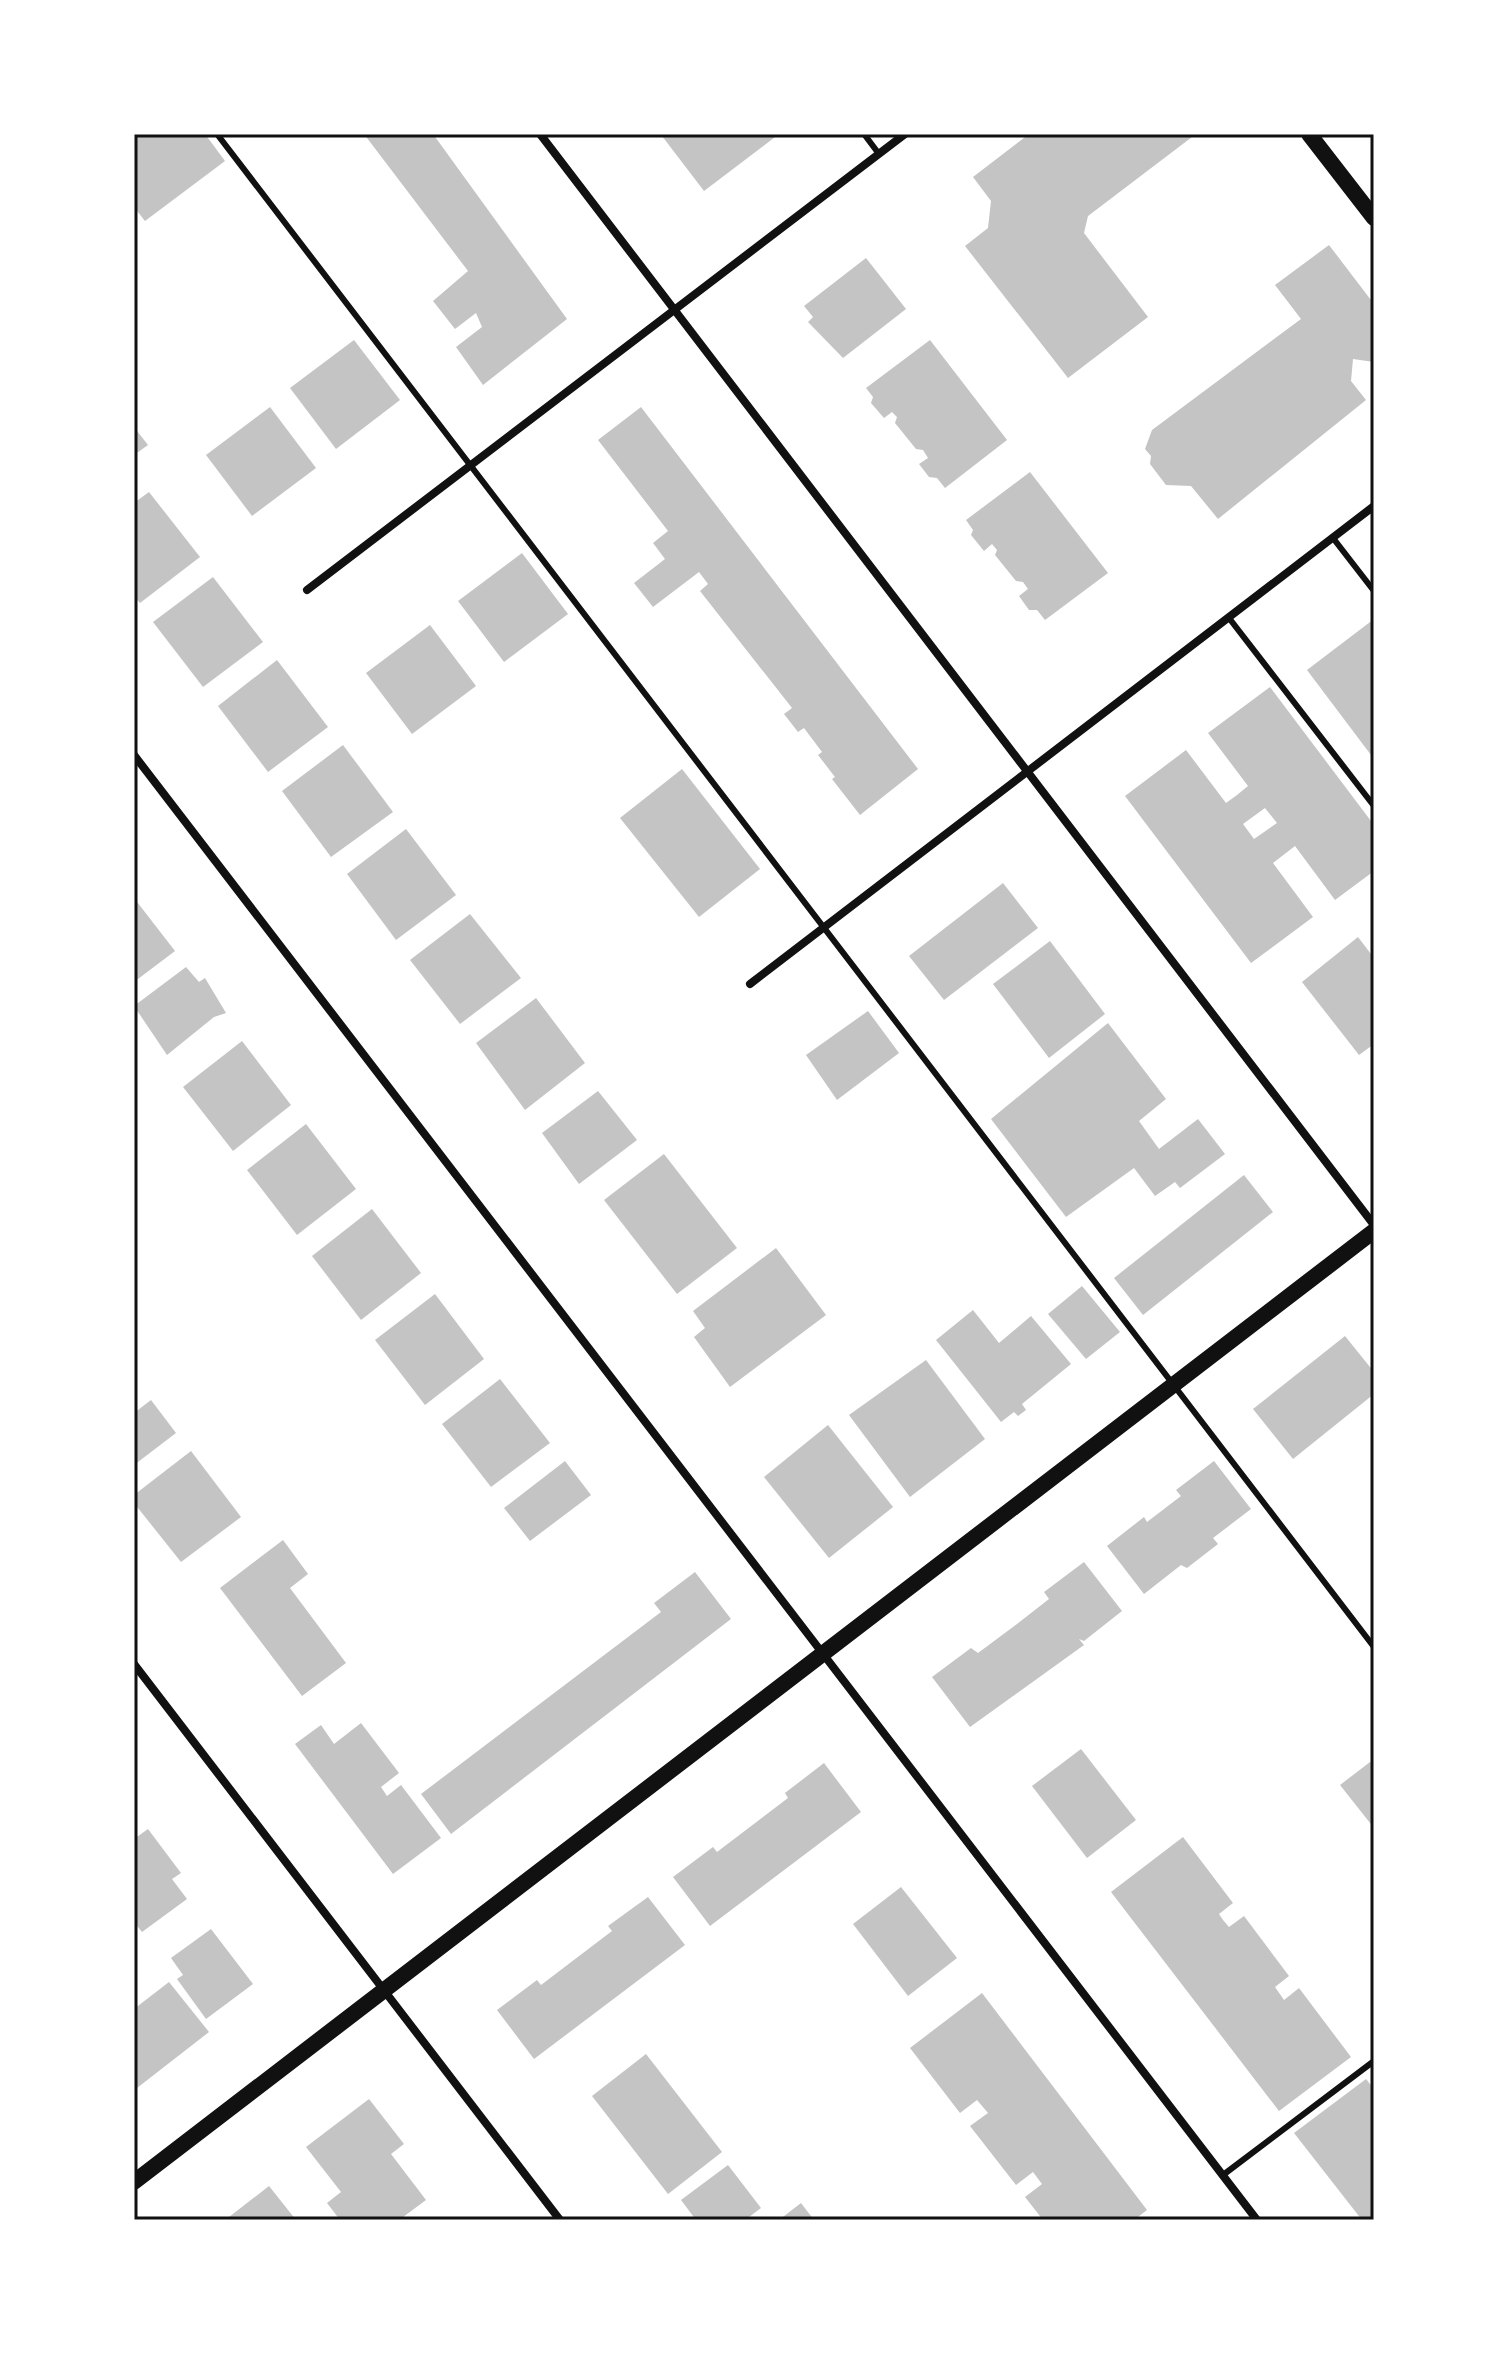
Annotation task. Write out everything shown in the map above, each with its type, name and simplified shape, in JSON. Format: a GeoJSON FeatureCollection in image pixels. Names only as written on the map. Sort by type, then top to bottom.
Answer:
{"type":"FeatureCollection","features":[{"type":"Feature","properties":{"kind":"main road"},"geometry":{"type":"LineString","coordinates":[[1309,134],[1374,218]]}},
{"type":"Feature","properties":{"kind":"main road"},"geometry":{"type":"LineString","coordinates":[[134,2182],[1173,1387],[1374,1228]]}},
{"type":"Feature","properties":{"kind":"street"},"geometry":{"type":"LineString","coordinates":[[540,134],[1374,1228]]}},
{"type":"Feature","properties":{"kind":"street"},"geometry":{"type":"LineString","coordinates":[[307,590],[905,134]]}},
{"type":"Feature","properties":{"kind":"street"},"geometry":{"type":"LineString","coordinates":[[750,984],[1374,506]]}},
{"type":"Feature","properties":{"kind":"street"},"geometry":{"type":"LineString","coordinates":[[134,755],[821,1656],[1257,2220]]}},
{"type":"Feature","properties":{"kind":"street"},"geometry":{"type":"LineString","coordinates":[[134,1664],[560,2220]]}},
{"type":"Feature","properties":{"kind":"lane"},"geometry":{"type":"LineString","coordinates":[[217,134],[1374,1647]]}},
{"type":"Feature","properties":{"kind":"lane"},"geometry":{"type":"LineString","coordinates":[[864,134],[879,154]]}},
{"type":"Feature","properties":{"kind":"lane"},"geometry":{"type":"LineString","coordinates":[[1333,538],[1374,591]]}},
{"type":"Feature","properties":{"kind":"lane"},"geometry":{"type":"LineString","coordinates":[[1229,618],[1374,806]]}},
{"type":"Feature","properties":{"kind":"lane"},"geometry":{"type":"LineString","coordinates":[[1223,2175],[1374,2061]]}},
{"type":"Feature","properties":{"kind":"building"},"geometry":{"type":"Polygon","coordinates":[[[134,134],[205,134],[225,161],[145,221],[134,207],[134,134]]]}},
{"type":"Feature","properties":{"kind":"building"},"geometry":{"type":"Polygon","coordinates":[[[364,134],[433,134],[567,319],[483,385],[456,347],[482,327],[476,313],[455,329],[433,301],[468,271],[364,134]]]}},
{"type":"Feature","properties":{"kind":"building"},"geometry":{"type":"Polygon","coordinates":[[[779,134],[704,191],[662,136],[779,134]]]}},
{"type":"Feature","properties":{"kind":"building"},"geometry":{"type":"Polygon","coordinates":[[[1029,134],[1196,134],[1088,216],[1084,233],[1148,317],[1068,378],[965,246],[988,228],[991,201],[973,177],[1029,134]]]}},
{"type":"Feature","properties":{"kind":"building"},"geometry":{"type":"Polygon","coordinates":[[[1329,245],[1374,304],[1374,362],[1353,359],[1351,381],[1366,400],[1218,519],[1191,486],[1166,485],[1150,464],[1151,456],[1145,449],[1152,430],[1301,319],[1275,285],[1329,245]]]}},
{"type":"Feature","properties":{"kind":"building"},"geometry":{"type":"Polygon","coordinates":[[[866,258],[906,309],[843,358],[808,322],[813,317],[804,306],[866,258]]]}},
{"type":"Feature","properties":{"kind":"building"},"geometry":{"type":"Polygon","coordinates":[[[354,340],[400,400],[336,449],[290,388],[354,340]]]}},
{"type":"Feature","properties":{"kind":"building"},"geometry":{"type":"Polygon","coordinates":[[[930,340],[1007,440],[945,488],[937,478],[929,477],[919,464],[928,458],[923,450],[916,449],[895,423],[897,417],[892,412],[884,418],[871,403],[873,397],[866,388],[930,340]]]}},
{"type":"Feature","properties":{"kind":"building"},"geometry":{"type":"Polygon","coordinates":[[[270,407],[316,468],[252,516],[206,455],[270,407]]]}},
{"type":"Feature","properties":{"kind":"building"},"geometry":{"type":"Polygon","coordinates":[[[641,407],[918,769],[860,815],[832,779],[835,777],[818,755],[822,752],[804,728],[798,732],[784,714],[792,708],[700,591],[708,584],[699,572],[653,607],[634,583],[665,559],[653,543],[668,531],[598,440],[641,407]]]}},
{"type":"Feature","properties":{"kind":"building"},"geometry":{"type":"Polygon","coordinates":[[[134,427],[148,445],[134,455],[134,427]]]}},
{"type":"Feature","properties":{"kind":"building"},"geometry":{"type":"Polygon","coordinates":[[[1030,472],[1108,573],[1045,620],[1037,610],[1029,610],[1019,596],[1028,589],[1023,582],[1016,581],[995,555],[997,550],[992,544],[984,551],[971,535],[973,530],[966,520],[1030,472]]]}},
{"type":"Feature","properties":{"kind":"building"},"geometry":{"type":"Polygon","coordinates":[[[149,492],[200,557],[140,603],[134,596],[134,503],[149,492]]]}},
{"type":"Feature","properties":{"kind":"building"},"geometry":{"type":"Polygon","coordinates":[[[522,553],[568,614],[504,662],[458,601],[522,553]]]}},
{"type":"Feature","properties":{"kind":"building"},"geometry":{"type":"Polygon","coordinates":[[[213,577],[263,642],[203,687],[153,622],[213,577]]]}},
{"type":"Feature","properties":{"kind":"building"},"geometry":{"type":"Polygon","coordinates":[[[1374,619],[1374,759],[1307,670],[1374,619]]]}},
{"type":"Feature","properties":{"kind":"building"},"geometry":{"type":"Polygon","coordinates":[[[430,625],[476,686],[412,734],[366,673],[430,625]]]}},
{"type":"Feature","properties":{"kind":"building"},"geometry":{"type":"Polygon","coordinates":[[[277,660],[328,727],[268,772],[218,706],[277,660]]]}},
{"type":"Feature","properties":{"kind":"building"},"geometry":{"type":"Polygon","coordinates":[[[1270,687],[1374,825],[1374,871],[1335,900],[1295,846],[1273,863],[1313,917],[1251,963],[1125,796],[1186,750],[1226,803],[1237,795],[1248,786],[1208,733],[1270,687]],[[1265,808],[1243,824],[1254,839],[1277,823],[1265,808]]]}},
{"type":"Feature","properties":{"kind":"building"},"geometry":{"type":"Polygon","coordinates":[[[343,745],[393,812],[331,857],[282,791],[343,745]]]}},
{"type":"Feature","properties":{"kind":"building"},"geometry":{"type":"Polygon","coordinates":[[[682,769],[760,869],[699,917],[620,818],[682,769]]]}},
{"type":"Feature","properties":{"kind":"building"},"geometry":{"type":"Polygon","coordinates":[[[406,829],[456,895],[396,940],[347,874],[406,829]]]}},
{"type":"Feature","properties":{"kind":"building"},"geometry":{"type":"Polygon","coordinates":[[[1003,883],[1038,928],[944,1000],[909,956],[1003,883]]]}},
{"type":"Feature","properties":{"kind":"building"},"geometry":{"type":"Polygon","coordinates":[[[134,898],[175,951],[134,982],[134,898]]]}},
{"type":"Feature","properties":{"kind":"building"},"geometry":{"type":"Polygon","coordinates":[[[470,914],[521,978],[460,1024],[410,960],[470,914]]]}},
{"type":"Feature","properties":{"kind":"building"},"geometry":{"type":"Polygon","coordinates":[[[1358,937],[1374,958],[1374,1044],[1359,1055],[1302,982],[1358,937]]]}},
{"type":"Feature","properties":{"kind":"building"},"geometry":{"type":"Polygon","coordinates":[[[1050,941],[1105,1014],[1049,1058],[993,984],[1050,941]]]}},
{"type":"Feature","properties":{"kind":"building"},"geometry":{"type":"Polygon","coordinates":[[[186,967],[199,982],[205,978],[226,1013],[214,1017],[167,1055],[134,1006],[186,967]]]}},
{"type":"Feature","properties":{"kind":"building"},"geometry":{"type":"Polygon","coordinates":[[[536,998],[585,1063],[525,1110],[476,1043],[536,998]]]}},
{"type":"Feature","properties":{"kind":"building"},"geometry":{"type":"Polygon","coordinates":[[[868,1011],[899,1053],[837,1100],[806,1055],[868,1011]]]}},
{"type":"Feature","properties":{"kind":"building"},"geometry":{"type":"Polygon","coordinates":[[[1108,1023],[1166,1099],[1139,1121],[1159,1149],[1198,1119],[1225,1154],[1180,1188],[1175,1182],[1155,1196],[1134,1168],[1066,1217],[991,1119],[1108,1023]]]}},
{"type":"Feature","properties":{"kind":"building"},"geometry":{"type":"Polygon","coordinates":[[[242,1041],[291,1105],[233,1151],[183,1087],[242,1041]]]}},
{"type":"Feature","properties":{"kind":"building"},"geometry":{"type":"Polygon","coordinates":[[[598,1091],[637,1140],[579,1184],[542,1133],[598,1091]]]}},
{"type":"Feature","properties":{"kind":"building"},"geometry":{"type":"Polygon","coordinates":[[[306,1124],[356,1189],[297,1235],[247,1170],[306,1124]]]}},
{"type":"Feature","properties":{"kind":"building"},"geometry":{"type":"Polygon","coordinates":[[[664,1154],[737,1248],[677,1294],[604,1200],[664,1154]]]}},
{"type":"Feature","properties":{"kind":"building"},"geometry":{"type":"Polygon","coordinates":[[[1244,1175],[1273,1212],[1143,1315],[1114,1278],[1244,1175]]]}},
{"type":"Feature","properties":{"kind":"building"},"geometry":{"type":"Polygon","coordinates":[[[372,1209],[421,1273],[361,1320],[312,1256],[372,1209]]]}},
{"type":"Feature","properties":{"kind":"building"},"geometry":{"type":"Polygon","coordinates":[[[776,1248],[826,1315],[730,1387],[694,1337],[705,1328],[693,1311],[776,1248]]]}},
{"type":"Feature","properties":{"kind":"building"},"geometry":{"type":"Polygon","coordinates":[[[1082,1286],[1120,1332],[1086,1359],[1048,1314],[1082,1286]]]}},
{"type":"Feature","properties":{"kind":"building"},"geometry":{"type":"Polygon","coordinates":[[[435,1294],[484,1359],[425,1405],[375,1340],[435,1294]]]}},
{"type":"Feature","properties":{"kind":"building"},"geometry":{"type":"Polygon","coordinates":[[[973,1310],[999,1343],[1031,1316],[1071,1364],[1022,1404],[1026,1410],[1018,1416],[1014,1412],[1001,1422],[936,1340],[973,1310]]]}},
{"type":"Feature","properties":{"kind":"building"},"geometry":{"type":"Polygon","coordinates":[[[1345,1336],[1374,1372],[1374,1394],[1293,1459],[1253,1409],[1345,1336]]]}},
{"type":"Feature","properties":{"kind":"building"},"geometry":{"type":"Polygon","coordinates":[[[926,1360],[985,1439],[910,1497],[849,1415],[926,1360]]]}},
{"type":"Feature","properties":{"kind":"building"},"geometry":{"type":"Polygon","coordinates":[[[500,1379],[550,1443],[491,1487],[442,1424],[500,1379]]]}},
{"type":"Feature","properties":{"kind":"building"},"geometry":{"type":"Polygon","coordinates":[[[151,1400],[176,1433],[134,1465],[134,1413],[151,1400]]]}},
{"type":"Feature","properties":{"kind":"building"},"geometry":{"type":"Polygon","coordinates":[[[828,1425],[893,1507],[829,1558],[764,1477],[828,1425]]]}},
{"type":"Feature","properties":{"kind":"building"},"geometry":{"type":"Polygon","coordinates":[[[191,1451],[241,1517],[181,1562],[134,1503],[134,1495],[191,1451]]]}},
{"type":"Feature","properties":{"kind":"building"},"geometry":{"type":"Polygon","coordinates":[[[565,1461],[591,1495],[530,1541],[504,1508],[565,1461]]]}},
{"type":"Feature","properties":{"kind":"building"},"geometry":{"type":"Polygon","coordinates":[[[1214,1461],[1251,1509],[1213,1538],[1218,1544],[1187,1568],[1181,1565],[1144,1594],[1107,1546],[1144,1517],[1147,1522],[1181,1496],[1176,1490],[1214,1461]]]}},
{"type":"Feature","properties":{"kind":"building"},"geometry":{"type":"Polygon","coordinates":[[[283,1540],[308,1574],[290,1588],[346,1663],[302,1696],[220,1588],[283,1540]]]}},
{"type":"Feature","properties":{"kind":"building"},"geometry":{"type":"Polygon","coordinates":[[[1084,1562],[1122,1611],[1084,1641],[1079,1639],[1084,1645],[970,1727],[932,1677],[971,1648],[978,1653],[1017,1624],[1049,1599],[1044,1592],[1084,1562]]]}},
{"type":"Feature","properties":{"kind":"building"},"geometry":{"type":"Polygon","coordinates":[[[695,1572],[731,1619],[451,1834],[421,1794],[661,1612],[654,1603],[695,1572]]]}},
{"type":"Feature","properties":{"kind":"building"},"geometry":{"type":"Polygon","coordinates":[[[361,1723],[399,1773],[381,1787],[387,1796],[401,1785],[441,1838],[393,1874],[295,1744],[321,1725],[334,1744],[361,1723]]]}},
{"type":"Feature","properties":{"kind":"building"},"geometry":{"type":"Polygon","coordinates":[[[1081,1749],[1136,1820],[1087,1858],[1032,1786],[1081,1749]]]}},
{"type":"Feature","properties":{"kind":"building"},"geometry":{"type":"Polygon","coordinates":[[[1374,1759],[1374,1828],[1340,1785],[1374,1759]]]}},
{"type":"Feature","properties":{"kind":"building"},"geometry":{"type":"Polygon","coordinates":[[[824,1763],[861,1812],[710,1926],[673,1877],[713,1847],[717,1852],[788,1798],[785,1793],[824,1763]]]}},
{"type":"Feature","properties":{"kind":"building"},"geometry":{"type":"Polygon","coordinates":[[[148,1829],[181,1873],[172,1879],[187,1899],[142,1932],[134,1922],[134,1839],[148,1829]]]}},
{"type":"Feature","properties":{"kind":"building"},"geometry":{"type":"Polygon","coordinates":[[[1183,1837],[1233,1903],[1219,1914],[1223,1920],[1229,1927],[1244,1916],[1289,1976],[1275,1987],[1284,2000],[1299,1988],[1351,2057],[1279,2111],[1111,1892],[1183,1837]]]}},
{"type":"Feature","properties":{"kind":"building"},"geometry":{"type":"Polygon","coordinates":[[[901,1887],[957,1958],[908,1996],[853,1924],[901,1887]]]}},
{"type":"Feature","properties":{"kind":"building"},"geometry":{"type":"Polygon","coordinates":[[[648,1897],[685,1945],[534,2059],[497,2010],[537,1980],[541,1985],[612,1931],[608,1926],[648,1897]]]}},
{"type":"Feature","properties":{"kind":"building"},"geometry":{"type":"Polygon","coordinates":[[[211,1929],[253,1984],[206,2019],[177,1979],[183,1975],[171,1958],[211,1929]]]}},
{"type":"Feature","properties":{"kind":"building"},"geometry":{"type":"Polygon","coordinates":[[[169,1982],[209,2032],[137,2088],[134,2084],[134,2009],[169,1982]]]}},
{"type":"Feature","properties":{"kind":"building"},"geometry":{"type":"Polygon","coordinates":[[[982,1993],[1147,2210],[1134,2220],[1043,2220],[1025,2197],[1042,2184],[1033,2172],[1016,2185],[970,2126],[988,2113],[977,2100],[960,2113],[910,2048],[982,1993]]]}},
{"type":"Feature","properties":{"kind":"building"},"geometry":{"type":"Polygon","coordinates":[[[646,2054],[722,2152],[668,2194],[592,2096],[646,2054]]]}},
{"type":"Feature","properties":{"kind":"building"},"geometry":{"type":"Polygon","coordinates":[[[1366,2079],[1374,2089],[1374,2220],[1362,2220],[1294,2133],[1366,2079]]]}},
{"type":"Feature","properties":{"kind":"building"},"geometry":{"type":"Polygon","coordinates":[[[369,2099],[404,2144],[391,2154],[426,2200],[399,2220],[340,2220],[327,2203],[341,2192],[306,2147],[369,2099]]]}},
{"type":"Feature","properties":{"kind":"building"},"geometry":{"type":"Polygon","coordinates":[[[728,2165],[761,2208],[745,2220],[696,2220],[681,2200],[728,2165]]]}},
{"type":"Feature","properties":{"kind":"building"},"geometry":{"type":"Polygon","coordinates":[[[269,2186],[296,2220],[231,2220],[229,2217],[269,2186]]]}},
{"type":"Feature","properties":{"kind":"building"},"geometry":{"type":"Polygon","coordinates":[[[801,2203],[814,2220],[779,2220],[801,2203]]]}}]}
